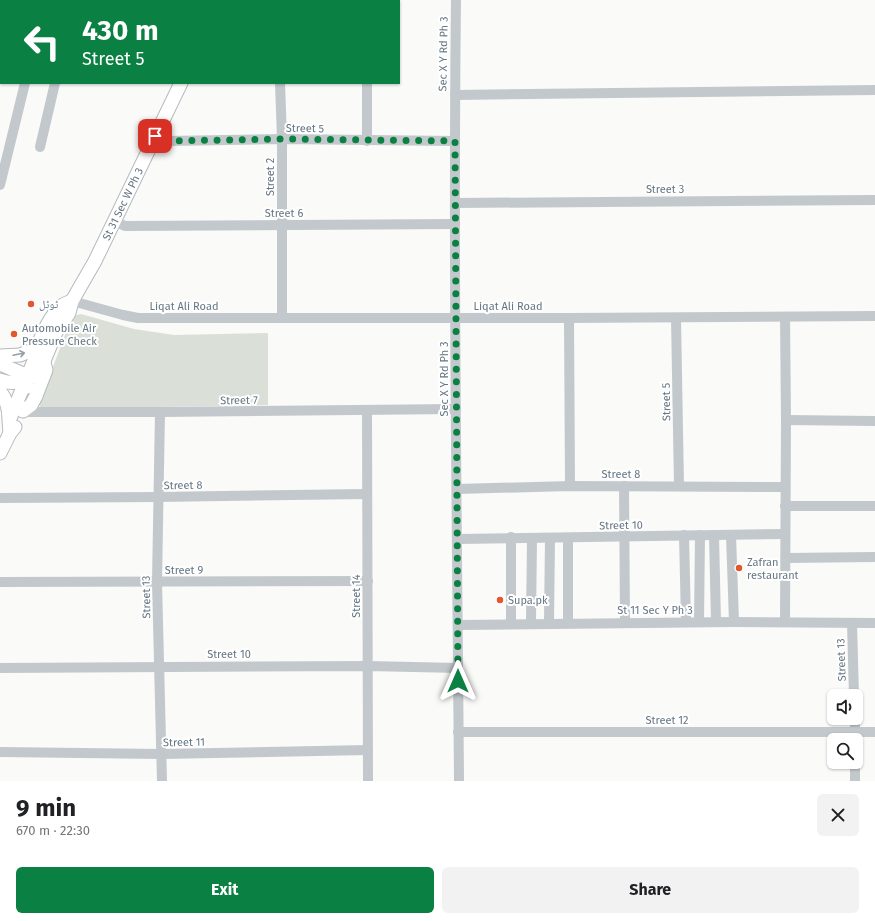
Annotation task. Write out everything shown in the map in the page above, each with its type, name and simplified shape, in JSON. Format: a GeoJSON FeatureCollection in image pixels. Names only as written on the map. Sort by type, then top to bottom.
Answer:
{"type":"FeatureCollection","features":[{"type":"Feature","properties":{"kind":"main road","name":"St 31 Sec W Ph 3"},"geometry":{"type":"LineString","coordinates":[[26,380],[39,371],[56,332],[69,313],[72,301],[95,261],[181,84]]}},
{"type":"Feature","properties":{"kind":"main road","name":"St 31 Sec W Ph 3"},"geometry":{"type":"LineString","coordinates":[[26,380],[36,356],[36,348],[48,323],[57,309],[72,301]]}},
{"type":"Feature","properties":{"kind":"main road"},"geometry":{"type":"LineString","coordinates":[[0,356],[20,355],[36,348]]}},
{"type":"Feature","properties":{"kind":"main road"},"geometry":{"type":"LineString","coordinates":[[22,411],[31,405],[36,396],[46,370],[44,361]]}},
{"type":"Feature","properties":{"kind":"main road"},"geometry":{"type":"LineString","coordinates":[[0,364],[18,371],[26,380],[29,391],[17,425],[10,427]]}},
{"type":"Feature","properties":{"kind":"main road"},"geometry":{"type":"LineString","coordinates":[[0,380],[12,384],[26,380]]}},
{"type":"Feature","properties":{"kind":"main road"},"geometry":{"type":"LineString","coordinates":[[0,453],[26,380]]}},
{"type":"Feature","properties":{"kind":"main road"},"geometry":{"type":"LineString","coordinates":[[0,391],[5,397],[8,406],[10,427]]}},
{"type":"Feature","properties":{"kind":"street","name":"Sec X Y Rd Ph 3"},"geometry":{"type":"LineString","coordinates":[[456,0],[455,318],[458,781]]}},
{"type":"Feature","properties":{"kind":"street"},"geometry":{"type":"LineString","coordinates":[[0,185],[24,84]]}},
{"type":"Feature","properties":{"kind":"street"},"geometry":{"type":"LineString","coordinates":[[40,147],[56,84]]}},
{"type":"Feature","properties":{"kind":"street","name":"Street 2"},"geometry":{"type":"LineString","coordinates":[[280,84],[282,139],[282,318]]}},
{"type":"Feature","properties":{"kind":"street"},"geometry":{"type":"LineString","coordinates":[[366,84],[367,140]]}},
{"type":"Feature","properties":{"kind":"street"},"geometry":{"type":"LineString","coordinates":[[455,95],[875,90]]}},
{"type":"Feature","properties":{"kind":"street","name":"Street 5"},"geometry":{"type":"LineString","coordinates":[[155,136],[168,141],[282,139],[455,141]]}},
{"type":"Feature","properties":{"kind":"street","name":"Street 3"},"geometry":{"type":"LineString","coordinates":[[456,203],[875,200]]}},
{"type":"Feature","properties":{"kind":"street","name":"Street 6"},"geometry":{"type":"LineString","coordinates":[[114,221],[125,226],[455,224]]}},
{"type":"Feature","properties":{"kind":"street","name":"Liqat Ali Road"},"geometry":{"type":"LineString","coordinates":[[72,301],[138,318],[676,318],[875,316]]}},
{"type":"Feature","properties":{"kind":"street"},"geometry":{"type":"LineString","coordinates":[[785,317],[785,622]]}},
{"type":"Feature","properties":{"kind":"street"},"geometry":{"type":"LineString","coordinates":[[569,318],[570,486]]}},
{"type":"Feature","properties":{"kind":"street","name":"Street 5"},"geometry":{"type":"LineString","coordinates":[[676,318],[679,486]]}},
{"type":"Feature","properties":{"kind":"street","name":"Street 7"},"geometry":{"type":"LineString","coordinates":[[22,411],[160,412],[456,409]]}},
{"type":"Feature","properties":{"kind":"street","name":"Street 14"},"geometry":{"type":"LineString","coordinates":[[367,410],[366,494],[368,581],[368,781]]}},
{"type":"Feature","properties":{"kind":"street","name":"Street 13"},"geometry":{"type":"LineString","coordinates":[[160,412],[157,582],[162,781]]}},
{"type":"Feature","properties":{"kind":"street"},"geometry":{"type":"LineString","coordinates":[[786,420],[875,421]]}},
{"type":"Feature","properties":{"kind":"street","name":"Street 8"},"geometry":{"type":"LineString","coordinates":[[457,489],[570,486],[785,487]]}},
{"type":"Feature","properties":{"kind":"street"},"geometry":{"type":"LineString","coordinates":[[624,486],[623,538],[625,622]]}},
{"type":"Feature","properties":{"kind":"street","name":"Street 8"},"geometry":{"type":"LineString","coordinates":[[0,498],[366,494]]}},
{"type":"Feature","properties":{"kind":"street"},"geometry":{"type":"LineString","coordinates":[[785,506],[875,506]]}},
{"type":"Feature","properties":{"kind":"street"},"geometry":{"type":"LineString","coordinates":[[731,534],[734,622]]}},
{"type":"Feature","properties":{"kind":"street","name":"Street 10"},"geometry":{"type":"LineString","coordinates":[[457,539],[511,537],[623,538],[684,535],[785,534]]}},
{"type":"Feature","properties":{"kind":"street"},"geometry":{"type":"LineString","coordinates":[[684,535],[686,622]]}},
{"type":"Feature","properties":{"kind":"street"},"geometry":{"type":"LineString","coordinates":[[699,622],[700,535]]}},
{"type":"Feature","properties":{"kind":"street"},"geometry":{"type":"LineString","coordinates":[[714,535],[716,622]]}},
{"type":"Feature","properties":{"kind":"street"},"geometry":{"type":"LineString","coordinates":[[511,537],[511,623]]}},
{"type":"Feature","properties":{"kind":"street"},"geometry":{"type":"LineString","coordinates":[[532,538],[532,623]]}},
{"type":"Feature","properties":{"kind":"street"},"geometry":{"type":"LineString","coordinates":[[549,623],[550,538]]}},
{"type":"Feature","properties":{"kind":"street"},"geometry":{"type":"LineString","coordinates":[[568,538],[568,623]]}},
{"type":"Feature","properties":{"kind":"street"},"geometry":{"type":"LineString","coordinates":[[786,558],[875,558]]}},
{"type":"Feature","properties":{"kind":"street","name":"Street 9"},"geometry":{"type":"LineString","coordinates":[[0,582],[368,581]]}},
{"type":"Feature","properties":{"kind":"street","name":"St 11 Sec Y Ph 3"},"geometry":{"type":"LineString","coordinates":[[458,625],[625,622],[875,623]]}},
{"type":"Feature","properties":{"kind":"street","name":"Street 13"},"geometry":{"type":"LineString","coordinates":[[852,623],[854,689]]}},
{"type":"Feature","properties":{"kind":"street","name":"Street 10"},"geometry":{"type":"LineString","coordinates":[[0,668],[368,666],[458,668]]}},
{"type":"Feature","properties":{"kind":"street","name":"Street 12"},"geometry":{"type":"LineString","coordinates":[[458,732],[827,736]]}},
{"type":"Feature","properties":{"kind":"street","name":"Street 12"},"geometry":{"type":"LineString","coordinates":[[863,734],[875,732]]}},
{"type":"Feature","properties":{"kind":"street","name":"Street 11"},"geometry":{"type":"LineString","coordinates":[[0,752],[162,754],[368,750]]}},
{"type":"Feature","properties":{"kind":"street"},"geometry":{"type":"LineString","coordinates":[[855,769],[855,781]]}},
{"type":"Feature","properties":{"kind":"shaded area"},"geometry":{"type":"Polygon","coordinates":[[[81,314],[134,329],[174,335],[268,333],[268,405],[42,409],[39,405],[40,401],[71,319],[81,314]]]}},
{"type":"Feature","properties":{"kind":"place","name":"ٹوٹل"},"geometry":{"type":"Point","coordinates":[31,304]}},
{"type":"Feature","properties":{"kind":"place","name":"Automobile Air Pressure Check"},"geometry":{"type":"Point","coordinates":[14,334]}},
{"type":"Feature","properties":{"kind":"place","name":"Zafran restaurant"},"geometry":{"type":"Point","coordinates":[739,568]}},
{"type":"Feature","properties":{"kind":"place","name":"Supa.pk"},"geometry":{"type":"Point","coordinates":[500,600]}},
{"type":"Feature","properties":{"kind":"route"},"geometry":{"type":"LineString","coordinates":[[155,136],[168,141],[282,139],[455,141],[458,681]]}}]}
